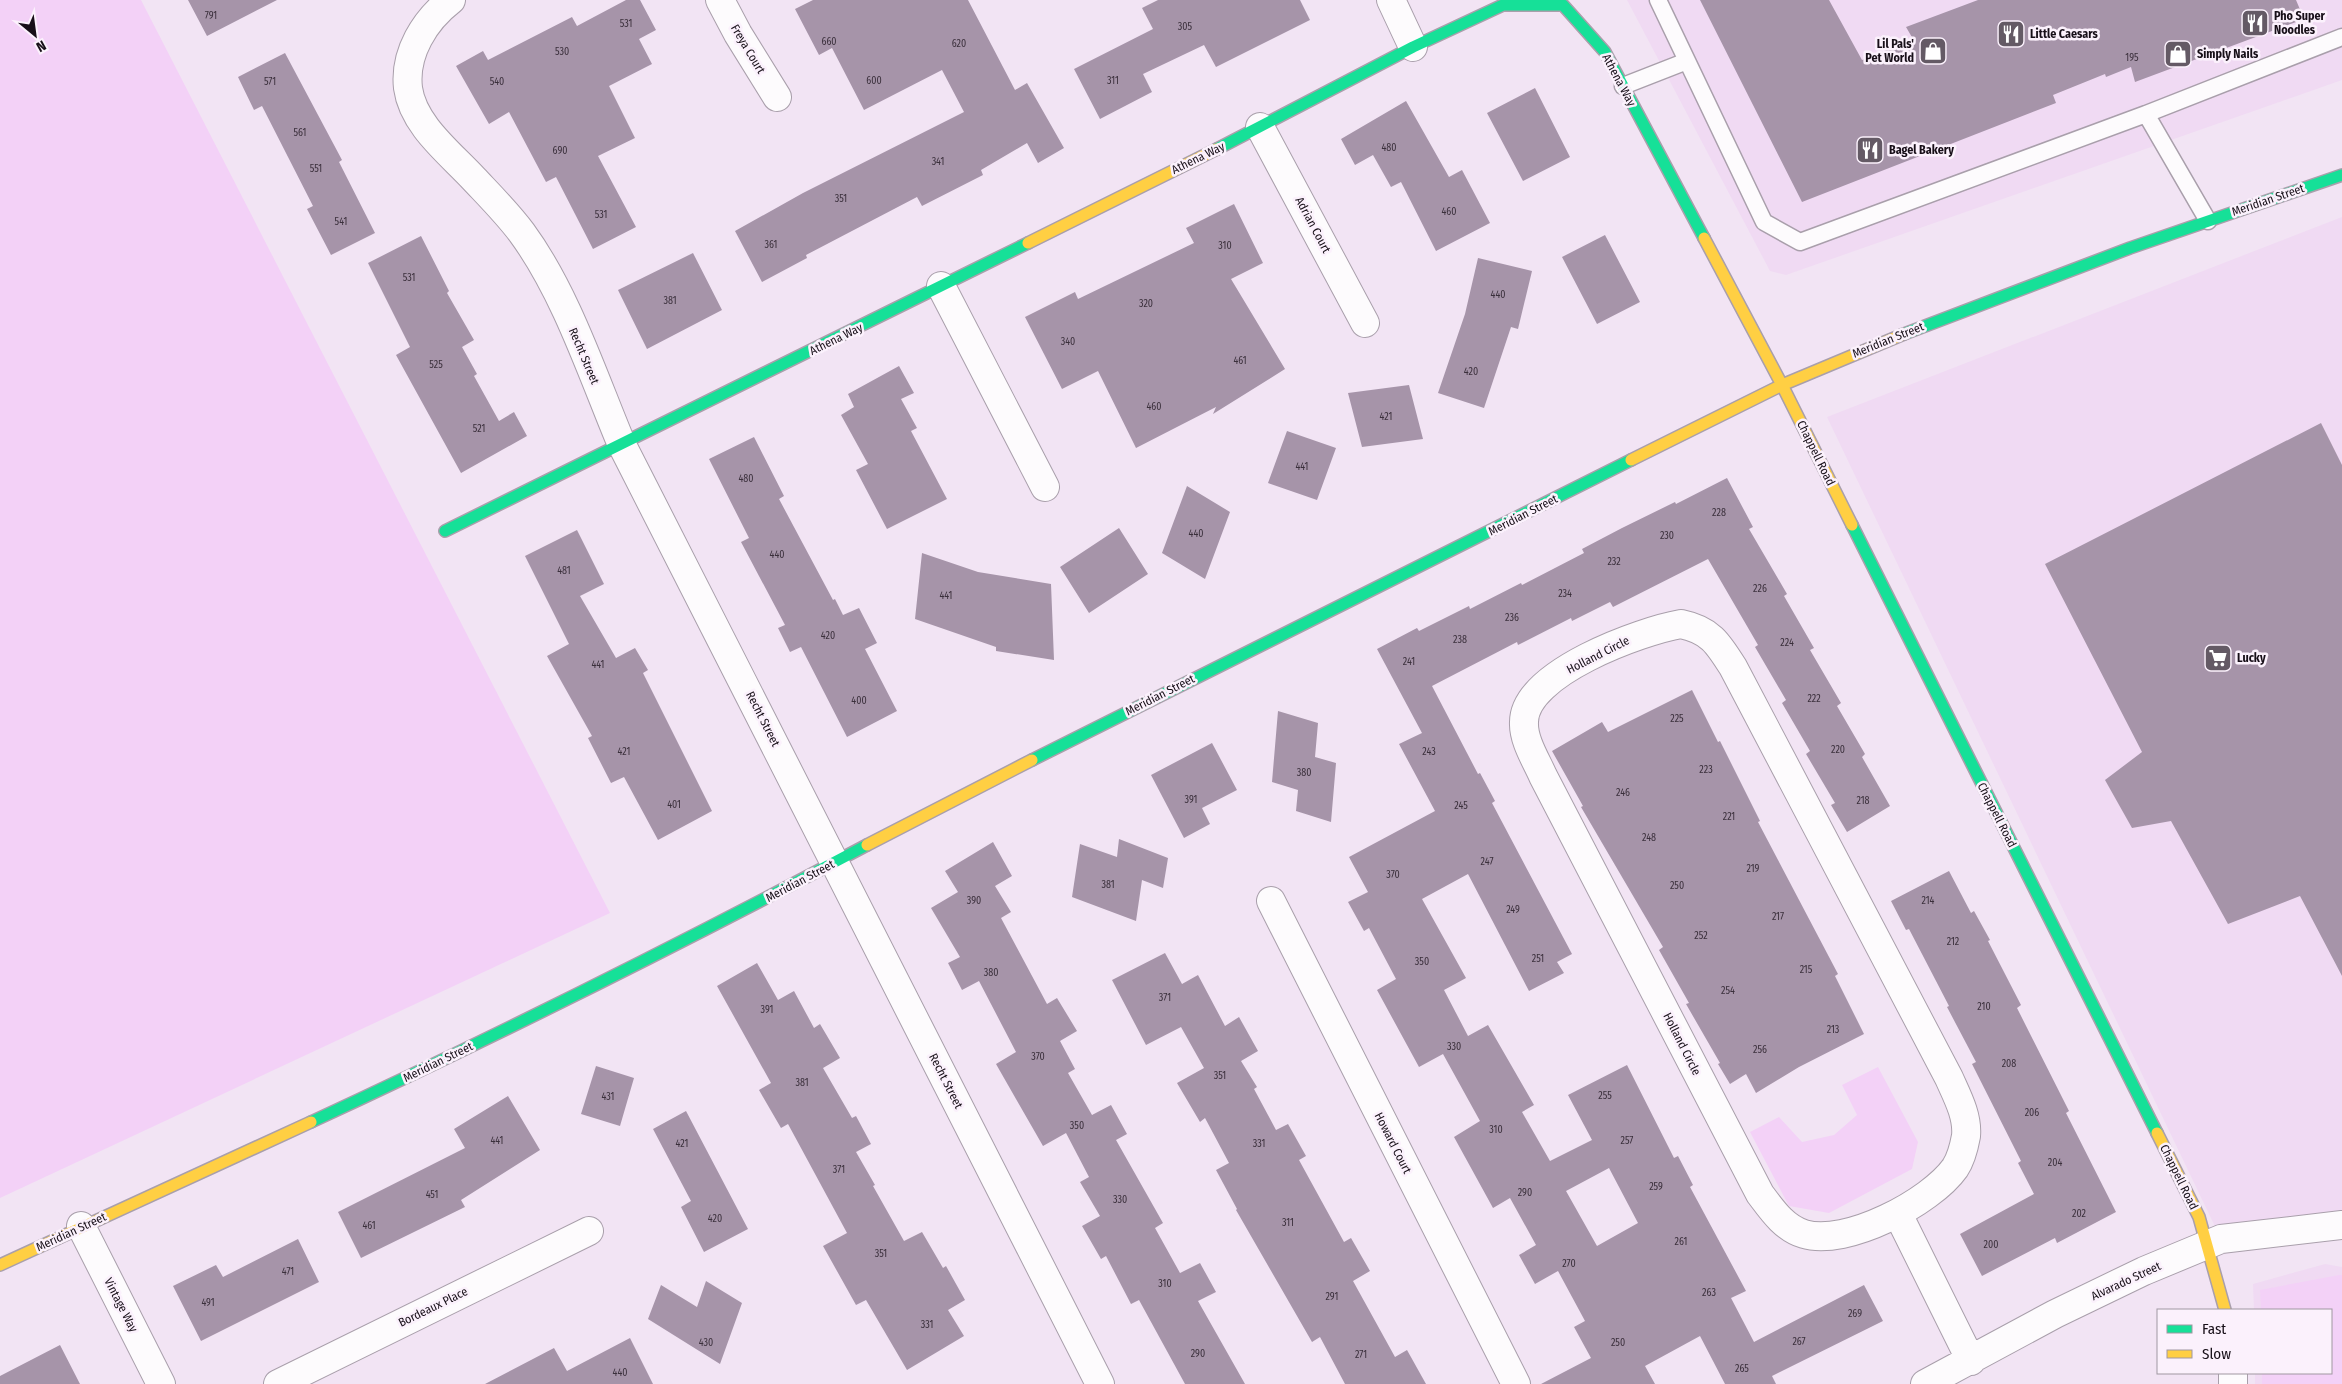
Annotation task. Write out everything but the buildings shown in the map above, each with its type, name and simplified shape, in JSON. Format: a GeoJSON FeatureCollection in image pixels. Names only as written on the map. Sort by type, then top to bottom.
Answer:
{"type":"FeatureCollection","features":[{"type":"Feature","properties":{"kind":"street","name":"Recht Street"},"geometry":{"type":"LineString","coordinates":[[451,0],[437,10],[421,32],[410,59],[408,72],[411,98],[419,116],[432,134],[521,232],[536,254],[558,295],[622,445],[1100,1384]]}},
{"type":"Feature","properties":{"kind":"street","name":"Freya Court"},"geometry":{"type":"LineString","coordinates":[[720,0],[738,34],[777,97]]}},
{"type":"Feature","properties":{"kind":"street"},"geometry":{"type":"LineString","coordinates":[[1392,0],[1413,47]]}},
{"type":"Feature","properties":{"kind":"street","name":"Athena Way"},"geometry":{"type":"LineString","coordinates":[[444,531],[622,445],[1260,127],[1413,47],[1503,5],[1563,6],[1605,52],[1782,385]]}},
{"type":"Feature","properties":{"kind":"street","name":"Adrian Court"},"geometry":{"type":"LineString","coordinates":[[1260,127],[1365,324]]}},
{"type":"Feature","properties":{"kind":"street","name":"Meridian Street"},"geometry":{"type":"LineString","coordinates":[[0,1265],[81,1226],[436,1064],[719,923],[1129,711],[1782,385],[1873,345],[2030,285],[2342,175]]}},
{"type":"Feature","properties":{"kind":"street"},"geometry":{"type":"LineString","coordinates":[[941,286],[1045,487]]}},
{"type":"Feature","properties":{"kind":"street","name":"Chappell Road"},"geometry":{"type":"LineString","coordinates":[[1782,385],[2199,1217],[2225,1309]]}},
{"type":"Feature","properties":{"kind":"street","name":"Holland Circle"},"geometry":{"type":"LineString","coordinates":[[1681,624],[1704,631],[1717,643],[1733,667],[1949,1078],[1963,1112],[1966,1134],[1961,1156],[1954,1169],[1934,1190],[1898,1214],[1875,1224],[1830,1237],[1819,1237],[1795,1231],[1777,1218],[1760,1194],[1543,776],[1525,734],[1524,722],[1531,700],[1539,690],[1567,669],[1634,636],[1658,628],[1681,624]]}},
{"type":"Feature","properties":{"kind":"street","name":"Howard Court"},"geometry":{"type":"LineString","coordinates":[[1271,901],[1516,1384]]}},
{"type":"Feature","properties":{"kind":"street"},"geometry":{"type":"LineString","coordinates":[[1898,1214],[1971,1360]]}},
{"type":"Feature","properties":{"kind":"street","name":"Alvarado Street"},"geometry":{"type":"LineString","coordinates":[[1925,1384],[2055,1314],[2135,1275],[2220,1239],[2342,1225]]}},
{"type":"Feature","properties":{"kind":"street","name":"Vintage Way"},"geometry":{"type":"LineString","coordinates":[[81,1226],[161,1384]]}},
{"type":"Feature","properties":{"kind":"street","name":"Bordeaux Place"},"geometry":{"type":"LineString","coordinates":[[278,1384],[589,1231]]}},
{"type":"Feature","properties":{"kind":"lane"},"geometry":{"type":"LineString","coordinates":[[1658,0],[1764,222],[1800,242],[2146,114],[2342,37]]}},
{"type":"Feature","properties":{"kind":"lane"},"geometry":{"type":"LineString","coordinates":[[1622,86],[1687,61]]}},
{"type":"Feature","properties":{"kind":"lane"},"geometry":{"type":"LineString","coordinates":[[2146,114],[2208,221]]}},
{"type":"Feature","properties":{"kind":"shaded area"},"geometry":{"type":"Polygon","coordinates":[[[0,0],[141,0],[610,913],[0,1198],[0,0]]]}},
{"type":"Feature","properties":{"kind":"shaded area"},"geometry":{"type":"Polygon","coordinates":[[[1627,0],[2342,0],[2342,80],[1786,275],[1770,271],[1627,0]]]}},
{"type":"Feature","properties":{"kind":"shaded area"},"geometry":{"type":"Polygon","coordinates":[[[2342,217],[2342,1226],[2221,1239],[1827,417],[2342,217]]]}},
{"type":"Feature","properties":{"kind":"shaded area"},"geometry":{"type":"Polygon","coordinates":[[[1878,1067],[1918,1142],[1912,1169],[1829,1213],[1789,1206],[1750,1132],[1779,1117],[1802,1142],[1834,1135],[1857,1115],[1842,1085],[1878,1067]]]}},
{"type":"Feature","properties":{"kind":"shaded area"},"geometry":{"type":"Polygon","coordinates":[[[2325,1264],[2342,1267],[2342,1384],[2255,1384],[2255,1374],[2332,1374],[2332,1309],[2254,1309],[2253,1284],[2325,1264]]]}},
{"type":"Feature","properties":{"kind":"shaded area"},"geometry":{"type":"Polygon","coordinates":[[[2342,1275],[2342,1384],[2262,1384],[2262,1374],[2332,1374],[2332,1309],[2261,1309],[2260,1290],[2342,1275]]]}},
{"type":"Feature","properties":{"kind":"traffic: fast"},"geometry":{"type":"LineString","coordinates":[[1217,149],[1413,47],[1503,5],[1563,5],[1605,52],[1704,238]]}},
{"type":"Feature","properties":{"kind":"traffic: fast"},"geometry":{"type":"LineString","coordinates":[[1904,334],[2130,248],[2342,175]]}},
{"type":"Feature","properties":{"kind":"traffic: fast"},"geometry":{"type":"LineString","coordinates":[[445,531],[1028,243]]}},
{"type":"Feature","properties":{"kind":"traffic: fast"},"geometry":{"type":"LineString","coordinates":[[1032,760],[1631,460]]}},
{"type":"Feature","properties":{"kind":"traffic: fast"},"geometry":{"type":"LineString","coordinates":[[1852,525],[2157,1133]]}},
{"type":"Feature","properties":{"kind":"traffic: fast"},"geometry":{"type":"LineString","coordinates":[[311,1122],[591,987],[867,845]]}},
{"type":"Feature","properties":{"kind":"traffic: slow"},"geometry":{"type":"LineString","coordinates":[[1028,243],[1217,149]]}},
{"type":"Feature","properties":{"kind":"traffic: slow"},"geometry":{"type":"LineString","coordinates":[[1704,238],[1782,385],[1852,525]]}},
{"type":"Feature","properties":{"kind":"traffic: slow"},"geometry":{"type":"LineString","coordinates":[[1631,460],[1782,385],[1904,334]]}},
{"type":"Feature","properties":{"kind":"traffic: slow"},"geometry":{"type":"LineString","coordinates":[[867,845],[1032,760]]}},
{"type":"Feature","properties":{"kind":"traffic: slow"},"geometry":{"type":"LineString","coordinates":[[0,1265],[311,1122]]}},
{"type":"Feature","properties":{"kind":"traffic: slow"},"geometry":{"type":"LineString","coordinates":[[2157,1133],[2199,1217],[2225,1309]]}},
{"type":"Feature","properties":{"kind":"place","name":"Pho Super Noodles"},"geometry":{"type":"Point","coordinates":[2255,23]}},
{"type":"Feature","properties":{"kind":"place","name":"Little Caesars"},"geometry":{"type":"Point","coordinates":[2011,34]}},
{"type":"Feature","properties":{"kind":"place","name":"Lil Pals' Pet World"},"geometry":{"type":"Point","coordinates":[1933,51]}},
{"type":"Feature","properties":{"kind":"place","name":"Simply Nails"},"geometry":{"type":"Point","coordinates":[2178,54]}},
{"type":"Feature","properties":{"kind":"place","name":"Bagel Bakery"},"geometry":{"type":"Point","coordinates":[1870,150]}},
{"type":"Feature","properties":{"kind":"place","name":"Lucky"},"geometry":{"type":"Point","coordinates":[2218,658]}}]}
